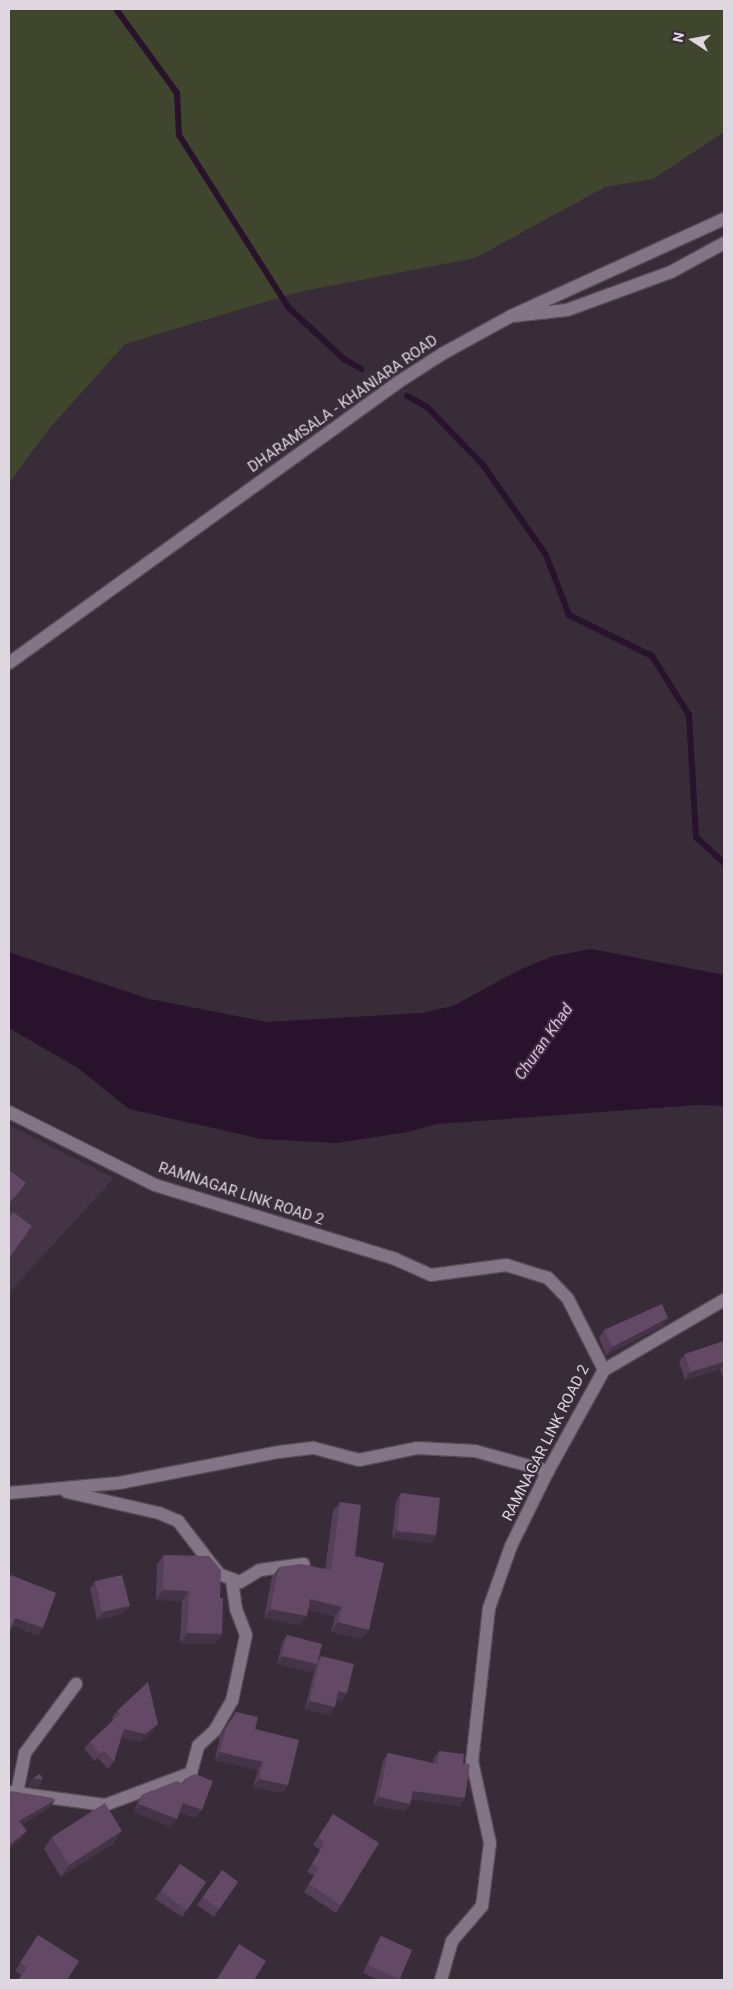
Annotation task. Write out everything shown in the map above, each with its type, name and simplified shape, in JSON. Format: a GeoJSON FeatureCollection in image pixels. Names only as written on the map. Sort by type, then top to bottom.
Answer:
{"type":"FeatureCollection","features":[{"type":"Feature","properties":{"kind":"street","name":"DHARAMSALA - KHANIARA ROAD"},"geometry":{"type":"LineString","coordinates":[[9,662],[397,383],[442,354],[511,316],[723,218]]}},
{"type":"Feature","properties":{"kind":"street"},"geometry":{"type":"LineString","coordinates":[[511,316],[567,310],[671,272],[724,243]]}},
{"type":"Feature","properties":{"kind":"street","name":"RAMNAGAR LINK ROAD 2"},"geometry":{"type":"LineString","coordinates":[[9,1112],[155,1185],[395,1260],[431,1274],[506,1265],[548,1278],[568,1299],[604,1370],[548,1471],[511,1546],[489,1608],[472,1761],[490,1843],[482,1906],[452,1941],[441,1980]]}},
{"type":"Feature","properties":{"kind":"street"},"geometry":{"type":"LineString","coordinates":[[604,1370],[724,1300]]}},
{"type":"Feature","properties":{"kind":"street"},"geometry":{"type":"LineString","coordinates":[[9,1493],[119,1483],[279,1452],[314,1448],[359,1460],[417,1448],[475,1451],[548,1471]]}},
{"type":"Feature","properties":{"kind":"street"},"geometry":{"type":"LineString","coordinates":[[52,1489],[150,1510],[178,1521],[219,1574],[240,1582],[260,1570],[304,1564]]}},
{"type":"Feature","properties":{"kind":"street"},"geometry":{"type":"LineString","coordinates":[[76,1684],[25,1753],[13,1793],[105,1805],[191,1773],[198,1746],[214,1730],[232,1702],[246,1635],[236,1610],[232,1579]]}},
{"type":"Feature","properties":{"kind":"shaded area"},"geometry":{"type":"Polygon","coordinates":[[[9,1125],[114,1178],[9,1293],[9,1125]]]}},
{"type":"Feature","properties":{"kind":"green space"},"geometry":{"type":"Polygon","coordinates":[[[9,9],[724,9],[724,132],[653,179],[605,187],[475,258],[298,292],[125,344],[48,430],[9,483],[9,9]]]}},
{"type":"Feature","properties":{"kind":"water","name":"Churan Khad"},"geometry":{"type":"Polygon","coordinates":[[[592,949],[724,975],[724,1106],[697,1105],[437,1124],[408,1132],[337,1143],[261,1139],[129,1109],[78,1068],[9,1028],[9,952],[150,999],[267,1022],[421,1013],[453,1006],[519,970],[553,956],[592,949]]]}},
{"type":"Feature","properties":{"kind":"building"},"geometry":{"type":"Polygon","coordinates":[[[9,1170],[26,1183],[9,1204],[9,1170]]]}},
{"type":"Feature","properties":{"kind":"building"},"geometry":{"type":"Polygon","coordinates":[[[13,1212],[32,1226],[9,1258],[9,1218],[13,1212]]]}},
{"type":"Feature","properties":{"kind":"building"},"geometry":{"type":"Polygon","coordinates":[[[662,1304],[668,1318],[612,1347],[604,1330],[662,1304]]]}},
{"type":"Feature","properties":{"kind":"building"},"geometry":{"type":"Polygon","coordinates":[[[724,1341],[724,1362],[690,1372],[685,1354],[724,1341]]]}},
{"type":"Feature","properties":{"kind":"building"},"geometry":{"type":"Polygon","coordinates":[[[401,1493],[440,1498],[436,1535],[397,1531],[401,1493]]]}},
{"type":"Feature","properties":{"kind":"building"},"geometry":{"type":"Polygon","coordinates":[[[340,1502],[361,1505],[355,1556],[384,1563],[369,1630],[338,1622],[342,1607],[310,1599],[307,1616],[270,1609],[279,1567],[301,1564],[331,1570],[340,1502]]]}},
{"type":"Feature","properties":{"kind":"building"},"geometry":{"type":"Polygon","coordinates":[[[164,1555],[209,1556],[221,1570],[220,1598],[223,1598],[222,1634],[187,1633],[189,1591],[163,1590],[164,1555]]]}},
{"type":"Feature","properties":{"kind":"building"},"geometry":{"type":"Polygon","coordinates":[[[11,1575],[56,1593],[43,1628],[15,1618],[9,1633],[9,1580],[11,1575]]]}},
{"type":"Feature","properties":{"kind":"building"},"geometry":{"type":"Polygon","coordinates":[[[122,1575],[130,1606],[102,1612],[95,1581],[122,1575]]]}},
{"type":"Feature","properties":{"kind":"building"},"geometry":{"type":"Polygon","coordinates":[[[287,1635],[322,1644],[317,1664],[282,1656],[287,1635]]]}},
{"type":"Feature","properties":{"kind":"building"},"geometry":{"type":"Polygon","coordinates":[[[321,1656],[354,1664],[347,1693],[338,1691],[335,1707],[310,1701],[321,1656]]]}},
{"type":"Feature","properties":{"kind":"building"},"geometry":{"type":"Polygon","coordinates":[[[148,1682],[158,1724],[145,1734],[124,1729],[114,1761],[104,1751],[100,1754],[90,1742],[120,1714],[117,1711],[148,1682]]]}},
{"type":"Feature","properties":{"kind":"building"},"geometry":{"type":"Polygon","coordinates":[[[236,1712],[258,1717],[255,1729],[299,1740],[288,1785],[259,1779],[263,1762],[220,1752],[226,1728],[236,1712]]]}},
{"type":"Feature","properties":{"kind":"building"},"geometry":{"type":"Polygon","coordinates":[[[439,1751],[464,1754],[463,1763],[470,1764],[465,1798],[413,1791],[410,1804],[379,1797],[388,1753],[437,1764],[439,1751]]]}},
{"type":"Feature","properties":{"kind":"building"},"geometry":{"type":"Polygon","coordinates":[[[40,1774],[43,1780],[33,1778],[40,1774]]]}},
{"type":"Feature","properties":{"kind":"building"},"geometry":{"type":"Polygon","coordinates":[[[195,1774],[213,1781],[202,1810],[183,1803],[177,1819],[139,1804],[143,1794],[177,1781],[184,1784],[186,1778],[195,1774]]]}},
{"type":"Feature","properties":{"kind":"building"},"geometry":{"type":"Polygon","coordinates":[[[11,1791],[53,1798],[55,1800],[19,1821],[27,1831],[9,1845],[9,1804],[12,1801],[9,1793],[11,1791]]]}},
{"type":"Feature","properties":{"kind":"building"},"geometry":{"type":"Polygon","coordinates":[[[105,1803],[122,1831],[69,1865],[52,1837],[105,1803]]]}},
{"type":"Feature","properties":{"kind":"building"},"geometry":{"type":"Polygon","coordinates":[[[333,1814],[379,1843],[341,1905],[309,1884],[319,1868],[312,1864],[325,1842],[318,1838],[333,1814]]]}},
{"type":"Feature","properties":{"kind":"building"},"geometry":{"type":"Polygon","coordinates":[[[180,1864],[206,1882],[187,1910],[161,1891],[180,1864]]]}},
{"type":"Feature","properties":{"kind":"building"},"geometry":{"type":"Polygon","coordinates":[[[222,1870],[238,1882],[219,1909],[203,1897],[222,1870]]]}},
{"type":"Feature","properties":{"kind":"building"},"geometry":{"type":"Polygon","coordinates":[[[38,1935],[79,1961],[67,1980],[19,1980],[27,1967],[20,1963],[38,1935]]]}},
{"type":"Feature","properties":{"kind":"building"},"geometry":{"type":"Polygon","coordinates":[[[381,1936],[412,1950],[400,1979],[368,1965],[381,1936]]]}},
{"type":"Feature","properties":{"kind":"building"},"geometry":{"type":"Polygon","coordinates":[[[239,1944],[266,1961],[254,1980],[217,1979],[239,1944]]]}},
{"type":"Feature","properties":{"kind":"waterway"},"geometry":{"type":"LineString","coordinates":[[116,9],[177,93],[179,135],[288,307],[344,359],[361,369]]}},
{"type":"Feature","properties":{"kind":"waterway"},"geometry":{"type":"LineString","coordinates":[[407,396],[427,407],[483,465],[546,555],[569,615],[652,656],[689,715],[696,837],[724,863]]}}]}
